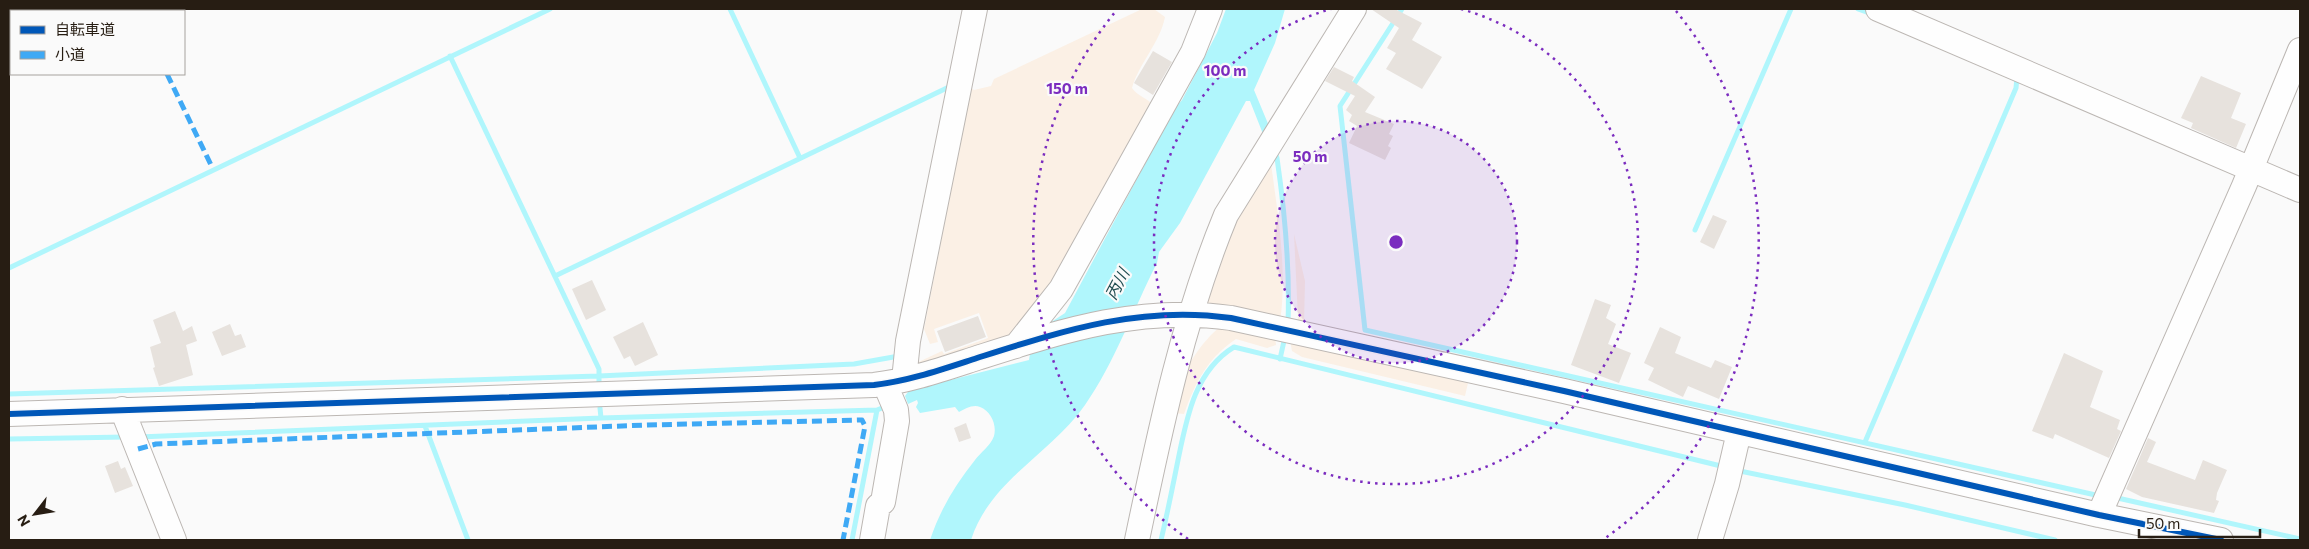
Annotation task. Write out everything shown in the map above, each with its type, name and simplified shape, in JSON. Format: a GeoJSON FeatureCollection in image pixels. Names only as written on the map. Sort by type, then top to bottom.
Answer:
{"type":"FeatureCollection","features":[{"type":"Feature","properties":{"kind":"street"},"geometry":{"type":"LineString","coordinates":[[872,540],[878,506],[883,502],[897,422],[899,380],[975,9]]}},
{"type":"Feature","properties":{"kind":"street"},"geometry":{"type":"LineString","coordinates":[[1022,344],[1061,290],[1193,52],[1210,9]]}},
{"type":"Feature","properties":{"kind":"street"},"geometry":{"type":"LineString","coordinates":[[1137,540],[1187,314],[1226,215],[1354,9]]}},
{"type":"Feature","properties":{"kind":"street"},"geometry":{"type":"LineString","coordinates":[[1878,9],[2249,174],[2300,190]]}},
{"type":"Feature","properties":{"kind":"street"},"geometry":{"type":"LineString","coordinates":[[2105,501],[2249,174],[2300,50]]}},
{"type":"Feature","properties":{"kind":"street"},"geometry":{"type":"LineString","coordinates":[[9,414],[129,428],[899,380],[1105,321],[1187,314],[1231,318],[1740,432],[2105,501],[2221,540]]}},
{"type":"Feature","properties":{"kind":"street"},"geometry":{"type":"LineString","coordinates":[[129,428],[174,540]]}},
{"type":"Feature","properties":{"kind":"street"},"geometry":{"type":"LineString","coordinates":[[1710,540],[1740,432]]}},
{"type":"Feature","properties":{"kind":"shaded area"},"geometry":{"type":"Polygon","coordinates":[[[1142,9],[1154,9],[1165,17],[1159,36],[1139,70],[1132,88],[1153,106],[1059,281],[1024,325],[1001,340],[913,370],[912,365],[942,351],[944,354],[988,338],[979,313],[934,329],[938,342],[930,344],[924,329],[971,88],[974,90],[991,86],[994,79],[1142,9]]]}},
{"type":"Feature","properties":{"kind":"shaded area"},"geometry":{"type":"Polygon","coordinates":[[[1270,156],[1282,260],[1283,281],[1280,322],[1213,308],[1206,303],[1233,217],[1270,156]]]}},
{"type":"Feature","properties":{"kind":"shaded area"},"geometry":{"type":"Polygon","coordinates":[[[1294,234],[1305,281],[1304,326],[1293,326],[1298,319],[1294,234]]]}},
{"type":"Feature","properties":{"kind":"shaded area"},"geometry":{"type":"Polygon","coordinates":[[[1220,327],[1275,336],[1276,345],[1267,348],[1236,339],[1210,363],[1198,381],[1184,414],[1173,413],[1176,392],[1185,372],[1201,347],[1220,327]]]}},
{"type":"Feature","properties":{"kind":"shaded area"},"geometry":{"type":"Polygon","coordinates":[[[1290,340],[1468,383],[1465,396],[1302,357],[1292,351],[1290,340]]]}},
{"type":"Feature","properties":{"kind":"water","name":"丙川"},"geometry":{"type":"Polygon","coordinates":[[[1226,9],[1285,9],[1275,43],[1254,90],[1269,126],[1263,134],[1250,101],[1246,101],[1180,223],[1159,252],[1157,263],[1106,371],[1085,405],[1071,423],[1006,484],[980,519],[971,540],[930,540],[938,518],[949,498],[977,457],[991,442],[995,427],[990,415],[980,407],[972,406],[959,412],[955,407],[920,413],[916,407],[917,400],[908,404],[905,396],[908,392],[923,387],[1029,360],[1033,334],[1065,313],[1175,108],[1182,100],[1217,33],[1226,9]]]}},
{"type":"Feature","properties":{"kind":"building"},"geometry":{"type":"Polygon","coordinates":[[[1371,9],[1395,9],[1422,23],[1412,40],[1442,57],[1422,89],[1386,69],[1396,53],[1387,48],[1399,28],[1371,9]]]}},
{"type":"Feature","properties":{"kind":"building"},"geometry":{"type":"Polygon","coordinates":[[[1153,51],[1172,62],[1153,95],[1134,83],[1153,51]]]}},
{"type":"Feature","properties":{"kind":"building"},"geometry":{"type":"Polygon","coordinates":[[[1334,67],[1354,77],[1352,81],[1375,97],[1365,112],[1394,124],[1389,134],[1393,136],[1388,146],[1391,148],[1385,160],[1349,143],[1357,126],[1349,121],[1352,115],[1346,110],[1355,96],[1325,81],[1334,67]]]}},
{"type":"Feature","properties":{"kind":"building"},"geometry":{"type":"Polygon","coordinates":[[[2201,76],[2241,93],[2231,118],[2246,124],[2236,148],[2191,128],[2193,123],[2181,118],[2201,76]]]}},
{"type":"Feature","properties":{"kind":"building"},"geometry":{"type":"Polygon","coordinates":[[[1713,215],[1727,221],[1714,249],[1700,242],[1713,215]]]}},
{"type":"Feature","properties":{"kind":"building"},"geometry":{"type":"Polygon","coordinates":[[[592,280],[606,310],[586,320],[572,289],[592,280]]]}},
{"type":"Feature","properties":{"kind":"building"},"geometry":{"type":"Polygon","coordinates":[[[1595,299],[1611,305],[1606,318],[1616,324],[1608,344],[1631,353],[1619,383],[1571,365],[1595,299]]]}},
{"type":"Feature","properties":{"kind":"building"},"geometry":{"type":"Polygon","coordinates":[[[175,311],[183,331],[192,326],[197,341],[186,345],[193,375],[159,386],[153,368],[155,367],[150,347],[161,343],[153,320],[175,311]]]}},
{"type":"Feature","properties":{"kind":"building"},"geometry":{"type":"Polygon","coordinates":[[[978,316],[986,337],[945,352],[937,331],[978,316]]]}},
{"type":"Feature","properties":{"kind":"building"},"geometry":{"type":"Polygon","coordinates":[[[643,322],[658,355],[635,366],[630,356],[624,359],[613,337],[643,322]]]}},
{"type":"Feature","properties":{"kind":"building"},"geometry":{"type":"Polygon","coordinates":[[[230,324],[235,336],[241,334],[246,347],[222,356],[212,332],[230,324]]]}},
{"type":"Feature","properties":{"kind":"building"},"geometry":{"type":"Polygon","coordinates":[[[1660,327],[1681,337],[1675,353],[1711,368],[1715,360],[1732,367],[1719,399],[1688,386],[1683,397],[1648,380],[1654,368],[1644,363],[1660,327]]]}},
{"type":"Feature","properties":{"kind":"building"},"geometry":{"type":"Polygon","coordinates":[[[2064,353],[2103,371],[2090,407],[2120,420],[2117,429],[2121,431],[2109,458],[2055,434],[2053,439],[2032,431],[2064,353]]]}},
{"type":"Feature","properties":{"kind":"building"},"geometry":{"type":"Polygon","coordinates":[[[966,423],[971,438],[959,442],[954,428],[966,423]]]}},
{"type":"Feature","properties":{"kind":"building"},"geometry":{"type":"Polygon","coordinates":[[[2148,438],[2156,442],[2147,462],[2195,480],[2203,460],[2227,470],[2217,493],[2216,500],[2219,501],[2214,513],[2142,497],[2126,489],[2148,438]]]}},
{"type":"Feature","properties":{"kind":"building"},"geometry":{"type":"Polygon","coordinates":[[[118,461],[121,469],[125,467],[133,486],[115,493],[105,466],[118,461]]]}},
{"type":"Feature","properties":{"kind":"waterway"},"geometry":{"type":"LineString","coordinates":[[9,268],[550,9]]}},
{"type":"Feature","properties":{"kind":"waterway"},"geometry":{"type":"LineString","coordinates":[[730,9],[800,158]]}},
{"type":"Feature","properties":{"kind":"waterway"},"geometry":{"type":"LineString","coordinates":[[1402,9],[1340,106],[1365,330],[2100,496]]}},
{"type":"Feature","properties":{"kind":"waterway"},"geometry":{"type":"LineString","coordinates":[[1695,230],[1791,9]]}},
{"type":"Feature","properties":{"kind":"waterway"},"geometry":{"type":"LineString","coordinates":[[1858,9],[1872,14]]}},
{"type":"Feature","properties":{"kind":"waterway"},"geometry":{"type":"LineString","coordinates":[[450,56],[599,369],[599,385]]}},
{"type":"Feature","properties":{"kind":"waterway"},"geometry":{"type":"LineString","coordinates":[[1865,442],[2016,88],[2017,77]]}},
{"type":"Feature","properties":{"kind":"waterway"},"geometry":{"type":"LineString","coordinates":[[555,276],[951,86]]}},
{"type":"Feature","properties":{"kind":"waterway"},"geometry":{"type":"LineString","coordinates":[[1274,150],[1277,158],[1285,220],[1288,323]]}},
{"type":"Feature","properties":{"kind":"waterway"},"geometry":{"type":"LineString","coordinates":[[1280,359],[1284,341]]}},
{"type":"Feature","properties":{"kind":"waterway"},"geometry":{"type":"LineString","coordinates":[[1161,540],[1193,399],[1209,370],[1220,357],[1234,347],[1725,467]]}},
{"type":"Feature","properties":{"kind":"waterway"},"geometry":{"type":"LineString","coordinates":[[9,394],[599,376],[854,364],[899,356]]}},
{"type":"Feature","properties":{"kind":"waterway"},"geometry":{"type":"LineString","coordinates":[[139,437],[601,418],[877,410],[887,406]]}},
{"type":"Feature","properties":{"kind":"waterway"},"geometry":{"type":"LineString","coordinates":[[600,408],[601,418]]}},
{"type":"Feature","properties":{"kind":"waterway"},"geometry":{"type":"LineString","coordinates":[[852,540],[877,410]]}},
{"type":"Feature","properties":{"kind":"waterway"},"geometry":{"type":"LineString","coordinates":[[425,426],[468,540]]}},
{"type":"Feature","properties":{"kind":"waterway"},"geometry":{"type":"LineString","coordinates":[[9,439],[126,437]]}},
{"type":"Feature","properties":{"kind":"waterway"},"geometry":{"type":"LineString","coordinates":[[1735,470],[1905,505],[2055,540]]}},
{"type":"Feature","properties":{"kind":"waterway"},"geometry":{"type":"LineString","coordinates":[[2113,497],[2300,539]]}},
{"type":"Feature","properties":{"kind":"marked path"},"geometry":{"type":"LineString","coordinates":[[167,75],[212,167]]}},
{"type":"Feature","properties":{"kind":"marked path"},"geometry":{"type":"LineString","coordinates":[[138,449],[156,444],[647,425],[862,420],[865,426],[843,540]]}},
{"type":"Feature","properties":{"kind":"cycle path"},"geometry":{"type":"LineString","coordinates":[[9,414],[874,385],[926,374],[1071,330],[1102,323],[1165,315],[1197,315],[1231,318],[1564,391],[2099,515],[2221,540]]}}]}
